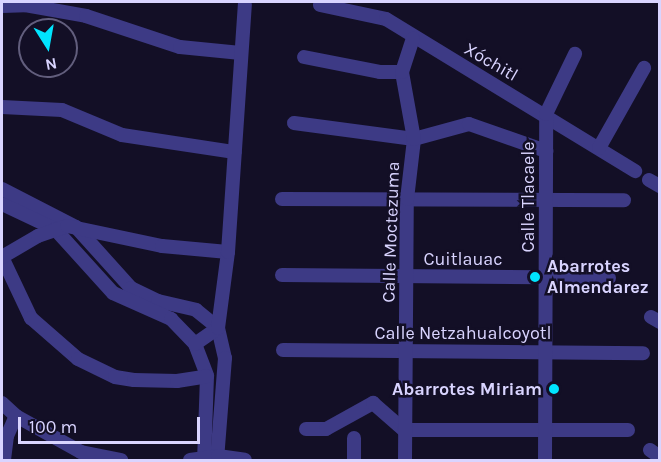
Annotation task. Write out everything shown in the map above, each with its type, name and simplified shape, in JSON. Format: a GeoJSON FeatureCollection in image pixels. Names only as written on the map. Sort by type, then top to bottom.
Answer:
{"type":"FeatureCollection","features":[{"type":"Feature","properties":{"kind":"street"},"geometry":{"type":"LineString","coordinates":[[2,6],[25,5],[86,16],[180,47],[242,53]]}},
{"type":"Feature","properties":{"kind":"street"},"geometry":{"type":"LineString","coordinates":[[206,459],[225,358],[218,328],[228,252],[244,5]]}},
{"type":"Feature","properties":{"kind":"street","name":"Xóchitl"},"geometry":{"type":"LineString","coordinates":[[320,5],[386,19],[413,39],[546,114],[635,171]]}},
{"type":"Feature","properties":{"kind":"street","name":"Calle Moctezuma"},"geometry":{"type":"LineString","coordinates":[[405,460],[408,199],[414,139],[402,72],[413,39]]}},
{"type":"Feature","properties":{"kind":"street"},"geometry":{"type":"LineString","coordinates":[[546,114],[575,54]]}},
{"type":"Feature","properties":{"kind":"street"},"geometry":{"type":"LineString","coordinates":[[304,57],[380,72],[402,72]]}},
{"type":"Feature","properties":{"kind":"street"},"geometry":{"type":"LineString","coordinates":[[599,148],[644,68]]}},
{"type":"Feature","properties":{"kind":"street"},"geometry":{"type":"LineString","coordinates":[[2,107],[62,110],[122,135],[235,152]]}},
{"type":"Feature","properties":{"kind":"street","name":"Calle Tlacaele"},"geometry":{"type":"LineString","coordinates":[[545,460],[546,114]]}},
{"type":"Feature","properties":{"kind":"street"},"geometry":{"type":"LineString","coordinates":[[294,123],[414,139],[469,124],[546,151]]}},
{"type":"Feature","properties":{"kind":"street"},"geometry":{"type":"LineString","coordinates":[[2,189],[76,227],[162,246],[228,252]]}},
{"type":"Feature","properties":{"kind":"street"},"geometry":{"type":"LineString","coordinates":[[282,199],[624,200]]}},
{"type":"Feature","properties":{"kind":"street"},"geometry":{"type":"LineString","coordinates":[[2,204],[55,229],[113,292],[171,319],[195,344],[207,376],[206,459]]}},
{"type":"Feature","properties":{"kind":"street"},"geometry":{"type":"LineString","coordinates":[[76,227],[55,229],[2,257],[21,303],[31,318],[78,359],[115,377],[177,381],[207,376]]}},
{"type":"Feature","properties":{"kind":"street"},"geometry":{"type":"LineString","coordinates":[[76,227],[131,288],[158,301],[196,310],[218,328]]}},
{"type":"Feature","properties":{"kind":"street","name":"Cuitlauac"},"geometry":{"type":"LineString","coordinates":[[282,275],[609,278]]}},
{"type":"Feature","properties":{"kind":"street"},"geometry":{"type":"LineString","coordinates":[[195,344],[218,328]]}},
{"type":"Feature","properties":{"kind":"street","name":"Calle Netzahualcoyotl"},"geometry":{"type":"LineString","coordinates":[[283,350],[643,353]]}},
{"type":"Feature","properties":{"kind":"street"},"geometry":{"type":"LineString","coordinates":[[2,403],[16,416],[81,456],[121,460]]}},
{"type":"Feature","properties":{"kind":"street"},"geometry":{"type":"LineString","coordinates":[[306,429],[335,425],[372,403],[404,430],[628,430]]}},
{"type":"Feature","properties":{"kind":"street"},"geometry":{"type":"LineString","coordinates":[[4,460],[7,436],[16,416]]}},
{"type":"Feature","properties":{"kind":"street"},"geometry":{"type":"LineString","coordinates":[[354,438],[354,460]]}},
{"type":"Feature","properties":{"kind":"street"},"geometry":{"type":"LineString","coordinates":[[206,459],[245,460]]}},
{"type":"Feature","properties":{"kind":"place","name":"Abarrotes Almendarez"},"geometry":{"type":"Point","coordinates":[535,277]}},
{"type":"Feature","properties":{"kind":"place","name":"Abarrotes Miriam"},"geometry":{"type":"Point","coordinates":[554,389]}}]}
